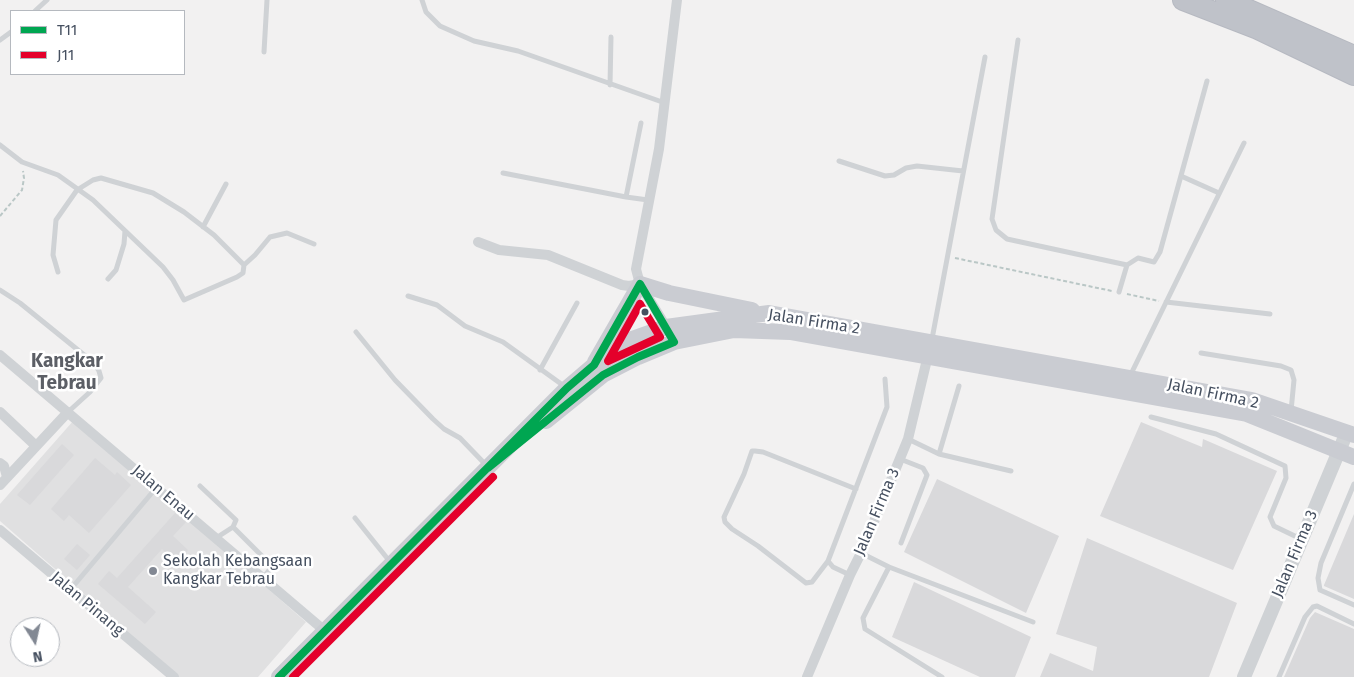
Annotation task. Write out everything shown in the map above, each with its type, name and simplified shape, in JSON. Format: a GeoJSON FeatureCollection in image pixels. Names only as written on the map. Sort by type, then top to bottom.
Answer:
{"type":"FeatureCollection","features":[{"type":"Feature","properties":{"kind":"highway"},"geometry":{"type":"LineString","coordinates":[[1183,0],[1258,30],[1354,75]]}},
{"type":"Feature","properties":{"kind":"highway"},"geometry":{"type":"LineString","coordinates":[[1226,0],[1354,56]]}},
{"type":"Feature","properties":{"kind":"main road"},"geometry":{"type":"LineString","coordinates":[[594,365],[640,284],[669,294],[769,313]]}},
{"type":"Feature","properties":{"kind":"main road","name":"Jalan Firma 2"},"geometry":{"type":"LineString","coordinates":[[279,677],[488,468],[572,392],[594,365],[632,339],[666,326],[769,313],[929,349],[1247,414],[1347,454]]}},
{"type":"Feature","properties":{"kind":"main road","name":"Jalan Firma 2"},"geometry":{"type":"LineString","coordinates":[[572,392],[638,357],[674,342],[734,330],[790,332],[1129,377],[1252,400],[1350,434]]}},
{"type":"Feature","properties":{"kind":"street"},"geometry":{"type":"LineString","coordinates":[[674,342],[640,284],[636,269],[658,149],[677,0]]}},
{"type":"Feature","properties":{"kind":"street"},"geometry":{"type":"LineString","coordinates":[[478,242],[499,250],[548,255],[622,285],[640,284]]}},
{"type":"Feature","properties":{"kind":"street","name":"Jalan Firma 3"},"geometry":{"type":"LineString","coordinates":[[806,677],[861,553],[908,439],[929,349]]}},
{"type":"Feature","properties":{"kind":"street","name":"Jalan Enau"},"geometry":{"type":"LineString","coordinates":[[0,355],[325,631]]}},
{"type":"Feature","properties":{"kind":"street"},"geometry":{"type":"LineString","coordinates":[[0,412],[36,446]]}},
{"type":"Feature","properties":{"kind":"street"},"geometry":{"type":"LineString","coordinates":[[3,481],[68,412]]}},
{"type":"Feature","properties":{"kind":"street","name":"Jalan Firma 3"},"geometry":{"type":"LineString","coordinates":[[1244,677],[1302,539],[1347,454],[1350,434]]}},
{"type":"Feature","properties":{"kind":"street"},"geometry":{"type":"LineString","coordinates":[[0,463],[4,466],[3,481]]}},
{"type":"Feature","properties":{"kind":"street","name":"Jalan Pinang"},"geometry":{"type":"LineString","coordinates":[[0,530],[174,677]]}},
{"type":"Feature","properties":{"kind":"lane"},"geometry":{"type":"LineString","coordinates":[[36,10],[48,0]]}},
{"type":"Feature","properties":{"kind":"lane"},"geometry":{"type":"LineString","coordinates":[[264,52],[268,0]]}},
{"type":"Feature","properties":{"kind":"lane"},"geometry":{"type":"LineString","coordinates":[[422,0],[426,12],[440,26],[474,41],[518,51],[665,103]]}},
{"type":"Feature","properties":{"kind":"lane"},"geometry":{"type":"LineString","coordinates":[[610,85],[612,37]]}},
{"type":"Feature","properties":{"kind":"lane"},"geometry":{"type":"LineString","coordinates":[[1018,40],[992,219],[996,230],[1007,239],[1127,265]]}},
{"type":"Feature","properties":{"kind":"lane"},"geometry":{"type":"LineString","coordinates":[[929,349],[985,57]]}},
{"type":"Feature","properties":{"kind":"lane"},"geometry":{"type":"LineString","coordinates":[[1119,292],[1127,265],[1138,258],[1154,262],[1160,252],[1207,81]]}},
{"type":"Feature","properties":{"kind":"lane"},"geometry":{"type":"LineString","coordinates":[[626,198],[641,123]]}},
{"type":"Feature","properties":{"kind":"lane"},"geometry":{"type":"LineString","coordinates":[[1129,377],[1244,142]]}},
{"type":"Feature","properties":{"kind":"lane"},"geometry":{"type":"LineString","coordinates":[[0,145],[22,162],[58,176],[93,200],[163,267],[184,300],[243,273],[244,265],[255,256],[270,237],[287,233],[314,244]]}},
{"type":"Feature","properties":{"kind":"lane"},"geometry":{"type":"LineString","coordinates":[[839,161],[885,176],[894,175],[906,168],[917,166],[964,171]]}},
{"type":"Feature","properties":{"kind":"lane"},"geometry":{"type":"LineString","coordinates":[[503,173],[626,198],[648,200]]}},
{"type":"Feature","properties":{"kind":"lane"},"geometry":{"type":"LineString","coordinates":[[1181,176],[1219,193]]}},
{"type":"Feature","properties":{"kind":"lane"},"geometry":{"type":"LineString","coordinates":[[58,272],[53,255],[56,220],[78,190],[93,180],[101,178],[153,193],[204,227],[244,265]]}},
{"type":"Feature","properties":{"kind":"lane"},"geometry":{"type":"LineString","coordinates":[[204,227],[226,184]]}},
{"type":"Feature","properties":{"kind":"lane"},"geometry":{"type":"LineString","coordinates":[[108,280],[116,270],[124,244],[125,231]]}},
{"type":"Feature","properties":{"kind":"lane"},"geometry":{"type":"LineString","coordinates":[[0,290],[86,357],[99,371],[101,378],[90,392],[68,412]]}},
{"type":"Feature","properties":{"kind":"lane"},"geometry":{"type":"LineString","coordinates":[[408,296],[437,305],[465,326],[503,342],[572,392]]}},
{"type":"Feature","properties":{"kind":"lane"},"geometry":{"type":"LineString","coordinates":[[1166,302],[1270,314]]}},
{"type":"Feature","properties":{"kind":"lane"},"geometry":{"type":"LineString","coordinates":[[540,370],[576,303]]}},
{"type":"Feature","properties":{"kind":"lane"},"geometry":{"type":"LineString","coordinates":[[356,332],[395,380],[444,429],[460,438],[488,468]]}},
{"type":"Feature","properties":{"kind":"lane"},"geometry":{"type":"LineString","coordinates":[[1201,353],[1281,366],[1292,370],[1294,380],[1290,413]]}},
{"type":"Feature","properties":{"kind":"lane"},"geometry":{"type":"LineString","coordinates":[[856,489],[755,450],[752,452],[724,516],[725,522],[806,583],[812,582],[828,561],[856,489],[887,407],[885,379]]}},
{"type":"Feature","properties":{"kind":"lane"},"geometry":{"type":"LineString","coordinates":[[939,454],[960,386]]}},
{"type":"Feature","properties":{"kind":"lane"},"geometry":{"type":"LineString","coordinates":[[1151,417],[1216,434],[1286,466],[1286,478],[1270,517],[1274,526],[1302,539]]}},
{"type":"Feature","properties":{"kind":"lane"},"geometry":{"type":"LineString","coordinates":[[908,439],[939,454],[1011,471]]}},
{"type":"Feature","properties":{"kind":"lane"},"geometry":{"type":"LineString","coordinates":[[900,459],[922,468],[927,475],[901,543]]}},
{"type":"Feature","properties":{"kind":"lane"},"geometry":{"type":"LineString","coordinates":[[1354,484],[1321,563],[1318,578],[1320,590],[1354,605]]}},
{"type":"Feature","properties":{"kind":"lane"},"geometry":{"type":"LineString","coordinates":[[200,486],[236,520],[233,527],[216,538]]}},
{"type":"Feature","properties":{"kind":"lane"},"geometry":{"type":"LineString","coordinates":[[70,590],[157,487]]}},
{"type":"Feature","properties":{"kind":"lane"},"geometry":{"type":"LineString","coordinates":[[354,518],[392,563]]}},
{"type":"Feature","properties":{"kind":"lane"},"geometry":{"type":"LineString","coordinates":[[233,527],[270,564],[270,569],[263,578]]}},
{"type":"Feature","properties":{"kind":"lane"},"geometry":{"type":"LineString","coordinates":[[861,553],[889,567],[1033,622]]}},
{"type":"Feature","properties":{"kind":"lane"},"geometry":{"type":"LineString","coordinates":[[828,561],[833,567],[850,575]]}},
{"type":"Feature","properties":{"kind":"lane"},"geometry":{"type":"LineString","coordinates":[[889,567],[863,618],[865,629],[942,677]]}},
{"type":"Feature","properties":{"kind":"lane"},"geometry":{"type":"LineString","coordinates":[[1279,677],[1305,617],[1313,607],[1316,606],[1354,624]]}},
{"type":"Feature","properties":{"kind":"path"},"geometry":{"type":"LineString","coordinates":[[0,216],[22,190],[24,178],[22,162]]}},
{"type":"Feature","properties":{"kind":"path"},"geometry":{"type":"LineString","coordinates":[[947,257],[1166,302]]}},
{"type":"Feature","properties":{"kind":"shaded area","name":"Sekolah Kebangsaan Kangkar Tebrau"},"geometry":{"type":"Polygon","coordinates":[[[74,420],[306,622],[258,677],[179,677],[0,521],[0,504],[74,420]]]}},
{"type":"Feature","properties":{"kind":"building"},"geometry":{"type":"Polygon","coordinates":[[[1141,422],[1202,447],[1203,439],[1277,471],[1233,570],[1100,516],[1141,422]]]}},
{"type":"Feature","properties":{"kind":"building"},"geometry":{"type":"Polygon","coordinates":[[[62,444],[74,455],[30,505],[17,495],[62,444]]]}},
{"type":"Feature","properties":{"kind":"building"},"geometry":{"type":"Polygon","coordinates":[[[95,458],[115,475],[117,472],[131,485],[89,533],[69,515],[64,521],[51,509],[95,458]]]}},
{"type":"Feature","properties":{"kind":"building"},"geometry":{"type":"Polygon","coordinates":[[[937,479],[1059,536],[1026,613],[904,552],[937,479]]]}},
{"type":"Feature","properties":{"kind":"building"},"geometry":{"type":"Polygon","coordinates":[[[175,513],[186,522],[173,536],[188,550],[177,563],[162,549],[128,587],[156,612],[145,624],[98,584],[109,571],[117,578],[175,513]]]}},
{"type":"Feature","properties":{"kind":"building"},"geometry":{"type":"Polygon","coordinates":[[[1354,514],[1354,599],[1324,585],[1354,514]]]}},
{"type":"Feature","properties":{"kind":"building"},"geometry":{"type":"Polygon","coordinates":[[[1087,538],[1237,603],[1209,677],[1040,677],[1050,653],[1093,671],[1097,647],[1056,634],[1087,538]]]}},
{"type":"Feature","properties":{"kind":"building"},"geometry":{"type":"Polygon","coordinates":[[[77,544],[90,555],[77,570],[64,559],[77,544]]]}},
{"type":"Feature","properties":{"kind":"building"},"geometry":{"type":"Polygon","coordinates":[[[914,582],[1031,637],[1015,677],[980,677],[892,637],[914,582]]]}},
{"type":"Feature","properties":{"kind":"building"},"geometry":{"type":"Polygon","coordinates":[[[1315,612],[1354,629],[1354,677],[1284,677],[1310,618],[1315,612]]]}},
{"type":"Feature","properties":{"kind":"transit line","name":"T11"},"geometry":{"type":"LineString","coordinates":[[279,677],[567,388],[594,365],[640,284],[674,342],[638,357],[603,375],[488,468]]}},
{"type":"Feature","properties":{"kind":"transit line","name":"J11"},"geometry":{"type":"LineString","coordinates":[[640,304],[660,337],[608,361],[640,304]]}},
{"type":"Feature","properties":{"kind":"transit line","name":"J11"},"geometry":{"type":"LineString","coordinates":[[293,677],[493,477]]}},
{"type":"Feature","properties":{"kind":"place","name":"Sekolah Kebangsaan Kangkar Tebrau"},"geometry":{"type":"Point","coordinates":[153,571]}},
{"type":"Feature","properties":{"kind":"district","name":"Kangkar Tebrau"},"geometry":{"type":"Point","coordinates":[67,373]}}]}
